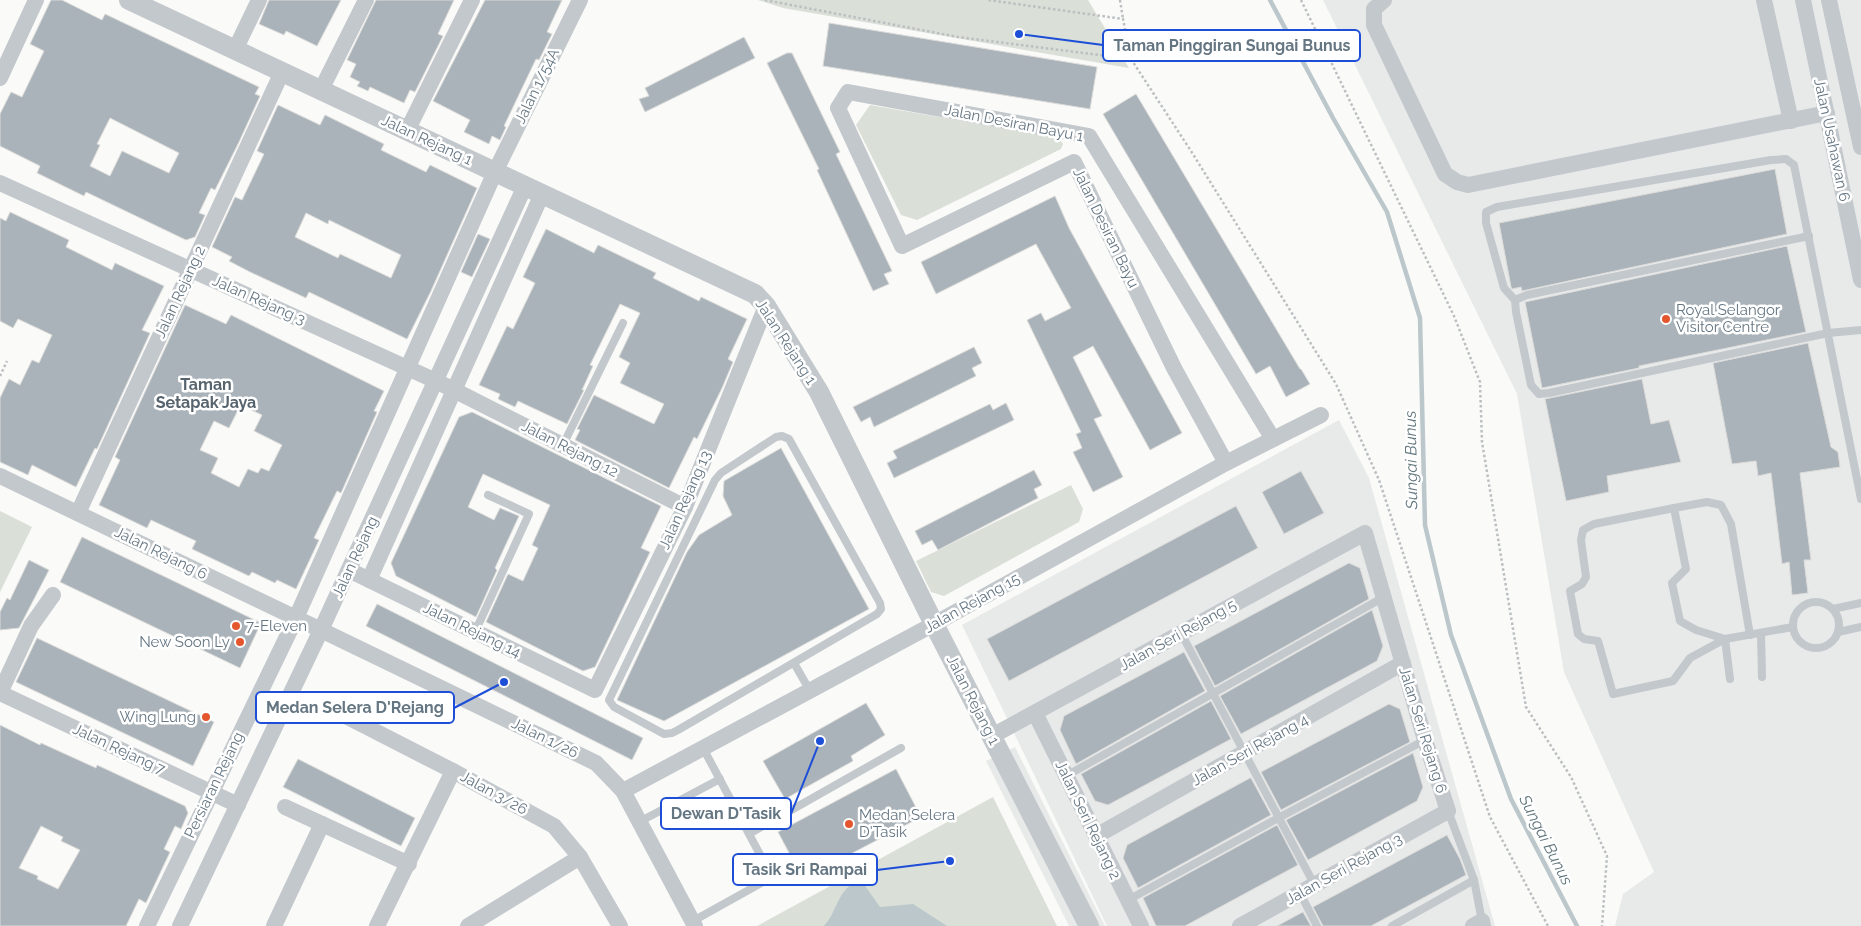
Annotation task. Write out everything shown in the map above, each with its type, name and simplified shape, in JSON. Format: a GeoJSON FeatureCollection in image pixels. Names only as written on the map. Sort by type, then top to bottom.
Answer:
{"type":"FeatureCollection","features":[{"type":"Feature","properties":{"kind":"street"},"geometry":{"type":"LineString","coordinates":[[0,78],[36,0]]}},
{"type":"Feature","properties":{"kind":"street","name":"Jalan Rejang 1"},"geometry":{"type":"LineString","coordinates":[[129,0],[755,294],[766,306],[819,392],[934,624],[1089,926]]}},
{"type":"Feature","properties":{"kind":"street"},"geometry":{"type":"LineString","coordinates":[[235,50],[259,0]]}},
{"type":"Feature","properties":{"kind":"street"},"geometry":{"type":"LineString","coordinates":[[321,90],[366,0]]}},
{"type":"Feature","properties":{"kind":"street"},"geometry":{"type":"LineString","coordinates":[[407,131],[472,0]]}},
{"type":"Feature","properties":{"kind":"street","name":"Jalan 1/54A"},"geometry":{"type":"LineString","coordinates":[[408,368],[495,172],[580,0]]}},
{"type":"Feature","properties":{"kind":"street"},"geometry":{"type":"LineString","coordinates":[[1384,0],[1374,9],[1374,25],[1445,174],[1457,182],[1468,185],[1827,113]]}},
{"type":"Feature","properties":{"kind":"street"},"geometry":{"type":"LineString","coordinates":[[1764,0],[1790,120]]}},
{"type":"Feature","properties":{"kind":"street","name":"Jalan Usahawan 6"},"geometry":{"type":"LineString","coordinates":[[1803,0],[1827,113],[1855,216],[1861,280]]}},
{"type":"Feature","properties":{"kind":"street","name":"Jalan Usahawan 6"},"geometry":{"type":"LineString","coordinates":[[1829,0],[1860,137]]}},
{"type":"Feature","properties":{"kind":"street","name":"Jalan Rejang 2"},"geometry":{"type":"LineString","coordinates":[[78,513],[282,72]]}},
{"type":"Feature","properties":{"kind":"street","name":"Jalan Desiran Bayu 1"},"geometry":{"type":"LineString","coordinates":[[902,246],[838,108],[848,92],[1089,136],[1273,439]]}},
{"type":"Feature","properties":{"kind":"street"},"geometry":{"type":"LineString","coordinates":[[1074,162],[1089,136]]}},
{"type":"Feature","properties":{"kind":"street","name":"Jalan Desiran Bayu"},"geometry":{"type":"LineString","coordinates":[[902,246],[1074,162],[1174,368],[1226,463]]}},
{"type":"Feature","properties":{"kind":"street","name":"Jalan Rejang 3"},"geometry":{"type":"LineString","coordinates":[[0,183],[436,381]]}},
{"type":"Feature","properties":{"kind":"street"},"geometry":{"type":"LineString","coordinates":[[369,580],[455,390],[533,190]]}},
{"type":"Feature","properties":{"kind":"street","name":"Jalan Rejang"},"geometry":{"type":"LineString","coordinates":[[180,926],[322,630],[436,381],[533,190]]}},
{"type":"Feature","properties":{"kind":"street","name":"Jalan Rejang 13"},"geometry":{"type":"LineString","coordinates":[[595,690],[685,506],[766,306]]}},
{"type":"Feature","properties":{"kind":"street","name":"Persiaran Rejang"},"geometry":{"type":"LineString","coordinates":[[147,926],[296,618],[408,368]]}},
{"type":"Feature","properties":{"kind":"street","name":"Jalan Rejang 12"},"geometry":{"type":"LineString","coordinates":[[436,381],[685,506]]}},
{"type":"Feature","properties":{"kind":"street","name":"Jalan Rejang 15"},"geometry":{"type":"LineString","coordinates":[[623,791],[934,624],[1226,463],[1321,415]]}},
{"type":"Feature","properties":{"kind":"street","name":"Jalan Rejang 6"},"geometry":{"type":"LineString","coordinates":[[0,476],[322,630]]}},
{"type":"Feature","properties":{"kind":"street","name":"Jalan Seri Rejang 6"},"geometry":{"type":"LineString","coordinates":[[1365,533],[1425,740],[1448,811]]}},
{"type":"Feature","properties":{"kind":"street","name":"Jalan Seri Rejang 5"},"geometry":{"type":"LineString","coordinates":[[992,736],[1365,533]]}},
{"type":"Feature","properties":{"kind":"street","name":"Jalan Rejang 14"},"geometry":{"type":"LineString","coordinates":[[349,570],[595,690]]}},
{"type":"Feature","properties":{"kind":"street"},"geometry":{"type":"LineString","coordinates":[[0,693],[31,626],[53,595]]}},
{"type":"Feature","properties":{"kind":"street","name":"Jalan 1/26"},"geometry":{"type":"LineString","coordinates":[[322,630],[596,763],[623,791],[690,924]]}},
{"type":"Feature","properties":{"kind":"street","name":"Jalan Seri Rejang 4"},"geometry":{"type":"LineString","coordinates":[[1096,836],[1403,663]]}},
{"type":"Feature","properties":{"kind":"street","name":"Jalan Rejang 7"},"geometry":{"type":"LineString","coordinates":[[0,693],[238,805]]}},
{"type":"Feature","properties":{"kind":"street","name":"Jalan 3/26"},"geometry":{"type":"LineString","coordinates":[[326,706],[453,771],[554,826],[580,857],[620,926]]}},
{"type":"Feature","properties":{"kind":"street","name":"Jalan Seri Rejang 2"},"geometry":{"type":"LineString","coordinates":[[1035,713],[1140,926]]}},
{"type":"Feature","properties":{"kind":"street"},"geometry":{"type":"LineString","coordinates":[[377,926],[453,771]]}},
{"type":"Feature","properties":{"kind":"street"},"geometry":{"type":"LineString","coordinates":[[285,807],[409,864]]}},
{"type":"Feature","properties":{"kind":"street","name":"Jalan Seri Rejang 3"},"geometry":{"type":"LineString","coordinates":[[1240,926],[1448,811]]}},
{"type":"Feature","properties":{"kind":"street"},"geometry":{"type":"LineString","coordinates":[[274,926],[322,824]]}},
{"type":"Feature","properties":{"kind":"street"},"geometry":{"type":"LineString","coordinates":[[468,926],[580,857]]}},
{"type":"Feature","properties":{"kind":"lane"},"geometry":{"type":"LineString","coordinates":[[1861,330],[1828,333],[1539,394],[1531,385],[1515,300],[1504,288],[1486,224],[1486,212],[1497,207],[1771,160],[1786,159],[1794,164],[1809,236],[1828,333],[1861,499]]}},
{"type":"Feature","properties":{"kind":"lane"},"geometry":{"type":"LineString","coordinates":[[1515,300],[1527,295],[1809,236]]}},
{"type":"Feature","properties":{"kind":"lane"},"geometry":{"type":"LineString","coordinates":[[563,445],[623,323]]}},
{"type":"Feature","properties":{"kind":"lane"},"geometry":{"type":"LineString","coordinates":[[782,436],[789,439],[882,609],[878,614],[794,662],[672,733],[664,734],[614,707],[609,700],[715,480],[721,473],[776,437],[782,436]]}},
{"type":"Feature","properties":{"kind":"lane"},"geometry":{"type":"LineString","coordinates":[[475,632],[529,514],[488,495]]}},
{"type":"Feature","properties":{"kind":"lane"},"geometry":{"type":"LineString","coordinates":[[1750,635],[1731,524],[1721,505],[1707,502],[1594,524],[1583,530],[1580,540],[1586,578],[1582,584],[1570,591],[1578,634],[1584,640],[1598,641],[1613,694],[1673,681],[1690,658],[1725,639],[1750,635],[1793,627]]}},
{"type":"Feature","properties":{"kind":"lane"},"geometry":{"type":"LineString","coordinates":[[1674,508],[1686,570],[1672,583],[1680,621],[1696,630],[1725,639]]}},
{"type":"Feature","properties":{"kind":"lane"},"geometry":{"type":"LineString","coordinates":[[1066,776],[1384,597]]}},
{"type":"Feature","properties":{"kind":"lane"},"geometry":{"type":"LineString","coordinates":[[1833,609],[1839,623],[1838,632],[1831,642],[1825,646],[1811,647],[1799,640],[1793,627],[1797,613],[1807,604],[1821,603],[1833,609],[1861,604]]}},
{"type":"Feature","properties":{"kind":"lane"},"geometry":{"type":"LineString","coordinates":[[1838,632],[1861,627]]}},
{"type":"Feature","properties":{"kind":"lane"},"geometry":{"type":"LineString","coordinates":[[1181,632],[1280,816],[1314,884]]}},
{"type":"Feature","properties":{"kind":"lane"},"geometry":{"type":"LineString","coordinates":[[1761,633],[1762,677]]}},
{"type":"Feature","properties":{"kind":"lane"},"geometry":{"type":"LineString","coordinates":[[1725,639],[1730,679]]}},
{"type":"Feature","properties":{"kind":"lane"},"geometry":{"type":"LineString","coordinates":[[794,662],[810,691]]}},
{"type":"Feature","properties":{"kind":"lane"},"geometry":{"type":"LineString","coordinates":[[1128,900],[1280,816],[1425,740]]}},
{"type":"Feature","properties":{"kind":"lane"},"geometry":{"type":"LineString","coordinates":[[690,924],[772,876],[703,748]]}},
{"type":"Feature","properties":{"kind":"lane"},"geometry":{"type":"LineString","coordinates":[[749,834],[901,748]]}},
{"type":"Feature","properties":{"kind":"lane"},"geometry":{"type":"LineString","coordinates":[[639,822],[720,779]]}},
{"type":"Feature","properties":{"kind":"lane","name":"Jalan Seri Rejang 6"},"geometry":{"type":"LineString","coordinates":[[1448,811],[1474,880],[1480,924]]}},
{"type":"Feature","properties":{"kind":"lane"},"geometry":{"type":"LineString","coordinates":[[1392,926],[1474,880]]}},
{"type":"Feature","properties":{"kind":"lane"},"geometry":{"type":"LineString","coordinates":[[1300,893],[1317,926]]}},
{"type":"Feature","properties":{"kind":"path"},"geometry":{"type":"LineString","coordinates":[[765,0],[958,37],[1131,59]]}},
{"type":"Feature","properties":{"kind":"path"},"geometry":{"type":"LineString","coordinates":[[988,0],[1123,19]]}},
{"type":"Feature","properties":{"kind":"path"},"geometry":{"type":"LineString","coordinates":[[1120,0],[1131,59],[1191,151],[1336,384],[1379,480],[1490,818],[1548,926]]}},
{"type":"Feature","properties":{"kind":"path"},"geometry":{"type":"LineString","coordinates":[[1301,0],[1454,316],[1480,382],[1482,442],[1526,707],[1571,777],[1607,856],[1602,926]]}},
{"type":"Feature","properties":{"kind":"path"},"geometry":{"type":"LineString","coordinates":[[0,376],[7,361]]}},
{"type":"Feature","properties":{"kind":"shaded area"},"geometry":{"type":"Polygon","coordinates":[[[758,0],[1088,0],[1129,68],[783,8],[758,0]]]}},
{"type":"Feature","properties":{"kind":"shaded area"},"geometry":{"type":"Polygon","coordinates":[[[1323,0],[1861,0],[1861,926],[1615,926],[1623,894],[1654,872],[1564,672],[1517,394],[1323,0]]]}},
{"type":"Feature","properties":{"kind":"shaded area"},"geometry":{"type":"Polygon","coordinates":[[[870,105],[1059,138],[1063,144],[1061,149],[917,220],[901,215],[856,125],[870,105]]]}},
{"type":"Feature","properties":{"kind":"shaded area"},"geometry":{"type":"Polygon","coordinates":[[[1339,420],[1369,478],[1495,926],[1107,926],[962,625],[1339,420]]]}},
{"type":"Feature","properties":{"kind":"shaded area"},"geometry":{"type":"Polygon","coordinates":[[[1071,485],[1083,509],[1079,522],[944,596],[931,592],[916,561],[1071,485]]]}},
{"type":"Feature","properties":{"kind":"shaded area"},"geometry":{"type":"Polygon","coordinates":[[[0,511],[32,527],[0,592],[0,511]]]}},
{"type":"Feature","properties":{"kind":"shaded area"},"geometry":{"type":"Polygon","coordinates":[[[1015,747],[1105,926],[1069,926],[986,761],[1015,747]]]}},
{"type":"Feature","properties":{"kind":"shaded area"},"geometry":{"type":"Polygon","coordinates":[[[993,797],[1057,926],[757,926],[993,797]]]}},
{"type":"Feature","properties":{"kind":"shaded area"},"geometry":{"type":"Polygon","coordinates":[[[855,882],[863,883],[880,907],[913,904],[947,926],[824,926],[844,891],[855,882]]]}},
{"type":"Feature","properties":{"kind":"building"},"geometry":{"type":"Polygon","coordinates":[[[51,0],[62,0],[102,20],[105,14],[259,87],[255,94],[260,96],[239,142],[215,190],[211,188],[199,213],[205,215],[195,237],[186,240],[86,192],[84,196],[37,173],[40,166],[0,146],[0,114],[11,92],[22,97],[44,51],[30,44],[51,0]],[[110,118],[97,144],[100,145],[90,166],[110,176],[122,151],[169,173],[179,153],[110,118]]]}},
{"type":"Feature","properties":{"kind":"building"},"geometry":{"type":"Polygon","coordinates":[[[269,0],[341,0],[317,46],[286,31],[284,35],[259,24],[269,0]]]}},
{"type":"Feature","properties":{"kind":"building"},"geometry":{"type":"Polygon","coordinates":[[[376,0],[454,0],[438,34],[443,36],[415,92],[410,90],[404,103],[370,87],[368,91],[357,86],[360,82],[350,77],[356,64],[347,60],[376,0]]]}},
{"type":"Feature","properties":{"kind":"building"},"geometry":{"type":"Polygon","coordinates":[[[485,0],[562,0],[547,32],[552,34],[539,60],[536,59],[504,126],[506,127],[500,140],[492,136],[489,144],[464,132],[470,120],[433,101],[485,0]]]}},
{"type":"Feature","properties":{"kind":"building"},"geometry":{"type":"Polygon","coordinates":[[[829,23],[1097,67],[1090,109],[823,66],[829,23]]]}},
{"type":"Feature","properties":{"kind":"building"},"geometry":{"type":"Polygon","coordinates":[[[744,37],[755,58],[645,112],[639,99],[649,96],[645,88],[744,37]]]}},
{"type":"Feature","properties":{"kind":"building"},"geometry":{"type":"Polygon","coordinates":[[[787,53],[792,53],[840,152],[836,154],[892,271],[884,274],[889,284],[873,291],[817,170],[819,169],[767,63],[787,53]]]}},
{"type":"Feature","properties":{"kind":"building"},"geometry":{"type":"Polygon","coordinates":[[[1136,94],[1310,384],[1286,397],[1270,366],[1256,374],[1103,114],[1136,94]]]}},
{"type":"Feature","properties":{"kind":"building"},"geometry":{"type":"Polygon","coordinates":[[[278,105],[320,125],[325,115],[384,144],[381,150],[426,172],[430,165],[477,188],[431,291],[407,339],[309,292],[306,298],[250,272],[229,261],[232,257],[212,247],[235,197],[242,200],[264,154],[257,151],[278,105]],[[306,213],[295,237],[338,258],[340,254],[391,278],[401,255],[329,220],[328,224],[306,213]]]}},
{"type":"Feature","properties":{"kind":"building","name":"Royal Selangor Visitor Centre"},"geometry":{"type":"Polygon","coordinates":[[[1775,169],[1787,234],[1522,291],[1521,287],[1512,289],[1511,287],[1499,223],[1775,169]]]}},
{"type":"Feature","properties":{"kind":"building"},"geometry":{"type":"Polygon","coordinates":[[[1055,196],[1069,228],[1182,433],[1150,450],[1093,346],[1073,357],[1102,416],[1094,419],[1123,477],[1093,492],[1073,452],[1082,448],[1076,434],[1081,432],[1027,320],[1041,313],[1045,321],[1071,308],[1036,244],[936,294],[921,262],[1055,196]]]}},
{"type":"Feature","properties":{"kind":"building"},"geometry":{"type":"Polygon","coordinates":[[[10,212],[69,240],[66,247],[112,270],[115,263],[164,286],[142,330],[150,333],[97,449],[95,448],[76,487],[32,465],[28,475],[0,462],[0,398],[9,379],[20,385],[32,360],[39,363],[52,335],[18,319],[13,328],[0,321],[0,218],[6,221],[10,212]]]}},
{"type":"Feature","properties":{"kind":"building"},"geometry":{"type":"Polygon","coordinates":[[[546,229],[594,253],[598,245],[656,273],[653,278],[699,301],[701,297],[747,319],[728,359],[733,362],[722,388],[697,439],[694,437],[669,488],[575,440],[580,430],[577,429],[594,395],[654,424],[664,404],[620,383],[630,363],[619,357],[640,313],[620,304],[590,365],[593,366],[582,390],[584,390],[567,424],[518,401],[515,407],[498,399],[500,394],[479,385],[507,326],[513,329],[535,283],[523,277],[546,229]]]}},
{"type":"Feature","properties":{"kind":"building"},"geometry":{"type":"Polygon","coordinates":[[[478,234],[490,239],[472,277],[461,272],[478,234]]]}},
{"type":"Feature","properties":{"kind":"building","name":"Royal Selangor Visitor Centre"},"geometry":{"type":"Polygon","coordinates":[[[1787,246],[1806,332],[1542,388],[1525,302],[1787,246]]]}},
{"type":"Feature","properties":{"kind":"building"},"geometry":{"type":"Polygon","coordinates":[[[185,305],[226,324],[231,315],[384,391],[374,411],[377,412],[341,493],[337,491],[314,538],[319,540],[296,589],[277,580],[275,583],[252,572],[249,576],[192,549],[196,541],[151,520],[147,528],[99,505],[120,460],[115,457],[185,305]],[[247,408],[238,410],[229,428],[214,421],[200,450],[218,458],[211,473],[239,487],[248,469],[258,473],[261,468],[269,471],[282,445],[254,431],[262,415],[247,408]]]}},
{"type":"Feature","properties":{"kind":"building","name":"Royal Selangor Visitor Centre"},"geometry":{"type":"Polygon","coordinates":[[[1808,343],[1831,447],[1838,452],[1840,467],[1800,473],[1811,560],[1804,560],[1808,593],[1792,595],[1789,562],[1782,564],[1771,473],[1758,476],[1756,461],[1732,464],[1713,363],[1808,343]]]}},
{"type":"Feature","properties":{"kind":"building"},"geometry":{"type":"Polygon","coordinates":[[[974,347],[982,363],[972,368],[976,376],[874,427],[870,417],[861,422],[853,407],[974,347]]]}},
{"type":"Feature","properties":{"kind":"building"},"geometry":{"type":"Polygon","coordinates":[[[1642,379],[1651,424],[1669,420],[1681,462],[1607,476],[1609,492],[1566,501],[1545,399],[1642,379]]]}},
{"type":"Feature","properties":{"kind":"building"},"geometry":{"type":"Polygon","coordinates":[[[1006,403],[1014,420],[894,478],[887,463],[897,458],[893,451],[990,404],[993,410],[1006,403]]]}},
{"type":"Feature","properties":{"kind":"building"},"geometry":{"type":"Polygon","coordinates":[[[472,412],[661,506],[641,548],[650,552],[595,667],[583,671],[486,622],[508,574],[523,581],[538,548],[532,545],[550,505],[483,474],[468,507],[494,520],[500,508],[519,516],[495,568],[497,570],[476,617],[396,576],[391,563],[459,417],[472,412]]]}},
{"type":"Feature","properties":{"kind":"building"},"geometry":{"type":"Polygon","coordinates":[[[781,448],[869,609],[664,721],[617,700],[687,552],[699,535],[732,515],[723,496],[724,481],[781,448]]]}},
{"type":"Feature","properties":{"kind":"building"},"geometry":{"type":"Polygon","coordinates":[[[1034,470],[1042,485],[1034,489],[1038,498],[938,550],[932,540],[922,545],[915,531],[1034,470]]]}},
{"type":"Feature","properties":{"kind":"building"},"geometry":{"type":"Polygon","coordinates":[[[1301,471],[1324,513],[1284,534],[1262,492],[1301,471]]]}},
{"type":"Feature","properties":{"kind":"building"},"geometry":{"type":"Polygon","coordinates":[[[1236,506],[1258,548],[1009,681],[987,639],[1236,506]]]}},
{"type":"Feature","properties":{"kind":"building"},"geometry":{"type":"Polygon","coordinates":[[[82,537],[261,623],[240,668],[60,582],[82,537]]]}},
{"type":"Feature","properties":{"kind":"building"},"geometry":{"type":"Polygon","coordinates":[[[29,560],[49,570],[19,628],[0,630],[0,612],[7,598],[10,600],[29,560]]]}},
{"type":"Feature","properties":{"kind":"building"},"geometry":{"type":"Polygon","coordinates":[[[1349,563],[1360,568],[1369,599],[1215,686],[1194,646],[1349,563]]]}},
{"type":"Feature","properties":{"kind":"building"},"geometry":{"type":"Polygon","coordinates":[[[377,604],[643,738],[632,760],[366,626],[377,604]]]}},
{"type":"Feature","properties":{"kind":"building"},"geometry":{"type":"Polygon","coordinates":[[[1372,610],[1383,646],[1377,661],[1241,734],[1220,696],[1372,610]]]}},
{"type":"Feature","properties":{"kind":"building"},"geometry":{"type":"Polygon","coordinates":[[[37,638],[214,722],[193,766],[16,682],[37,638]]]}},
{"type":"Feature","properties":{"kind":"building"},"geometry":{"type":"Polygon","coordinates":[[[1184,652],[1205,691],[1076,764],[1060,730],[1064,716],[1184,652]]]}},
{"type":"Feature","properties":{"kind":"building"},"geometry":{"type":"Polygon","coordinates":[[[1211,701],[1231,739],[1108,805],[1095,801],[1081,774],[1211,701]]]}},
{"type":"Feature","properties":{"kind":"building"},"geometry":{"type":"Polygon","coordinates":[[[866,703],[885,735],[851,756],[853,761],[785,799],[763,761],[866,703]]]}},
{"type":"Feature","properties":{"kind":"building"},"geometry":{"type":"Polygon","coordinates":[[[1389,704],[1400,709],[1410,742],[1281,810],[1261,772],[1389,704]]]}},
{"type":"Feature","properties":{"kind":"building"},"geometry":{"type":"Polygon","coordinates":[[[0,725],[40,745],[41,743],[96,768],[97,765],[185,806],[188,813],[181,829],[175,826],[164,849],[170,852],[146,903],[139,899],[126,926],[0,926],[0,725]],[[41,826],[19,868],[38,876],[37,879],[58,889],[80,850],[61,841],[63,837],[41,826]]]}},
{"type":"Feature","properties":{"kind":"building"},"geometry":{"type":"Polygon","coordinates":[[[1413,753],[1423,787],[1417,801],[1308,860],[1286,820],[1413,753]]]}},
{"type":"Feature","properties":{"kind":"building"},"geometry":{"type":"Polygon","coordinates":[[[298,759],[415,818],[401,846],[283,787],[298,759]]]}},
{"type":"Feature","properties":{"kind":"building","name":"Medan Selera D'Tasik"},"geometry":{"type":"Polygon","coordinates":[[[896,769],[921,817],[803,879],[778,832],[896,769]]]}},
{"type":"Feature","properties":{"kind":"building"},"geometry":{"type":"Polygon","coordinates":[[[1250,778],[1271,815],[1138,888],[1123,858],[1127,845],[1250,778]]]}},
{"type":"Feature","properties":{"kind":"building"},"geometry":{"type":"Polygon","coordinates":[[[1277,825],[1298,865],[1185,926],[1156,926],[1143,898],[1277,825]]]}},
{"type":"Feature","properties":{"kind":"building"},"geometry":{"type":"Polygon","coordinates":[[[1447,835],[1466,875],[1371,926],[1323,926],[1313,907],[1447,835]]]}},
{"type":"Feature","properties":{"kind":"building"},"geometry":{"type":"Polygon","coordinates":[[[1303,912],[1311,926],[1277,926],[1299,914],[1303,912]]]}},
{"type":"Feature","properties":{"kind":"waterway","name":"Sungai Bunus"},"geometry":{"type":"LineString","coordinates":[[1270,0],[1333,118],[1387,212],[1420,318],[1425,525],[1451,635],[1511,799],[1577,926]]}},
{"type":"Feature","properties":{"kind":"place","name":"Taman Pinggiran Sungai Bunus"},"geometry":{"type":"Point","coordinates":[1019,34]}},
{"type":"Feature","properties":{"kind":"place","name":"Royal Selangor Visitor Centre"},"geometry":{"type":"Point","coordinates":[1666,319]}},
{"type":"Feature","properties":{"kind":"place","name":"7-Eleven"},"geometry":{"type":"Point","coordinates":[236,626]}},
{"type":"Feature","properties":{"kind":"place","name":"New Soon Ly"},"geometry":{"type":"Point","coordinates":[240,642]}},
{"type":"Feature","properties":{"kind":"place","name":"Medan Selera D'Rejang"},"geometry":{"type":"Point","coordinates":[504,682]}},
{"type":"Feature","properties":{"kind":"place","name":"Wing Lung"},"geometry":{"type":"Point","coordinates":[206,717]}},
{"type":"Feature","properties":{"kind":"place","name":"Dewan D'Tasik"},"geometry":{"type":"Point","coordinates":[820,741]}},
{"type":"Feature","properties":{"kind":"place","name":"Medan Selera D'Tasik"},"geometry":{"type":"Point","coordinates":[849,824]}},
{"type":"Feature","properties":{"kind":"place","name":"Tasik Sri Rampai"},"geometry":{"type":"Point","coordinates":[950,861]}},
{"type":"Feature","properties":{"kind":"district","name":"Taman Setapak Jaya"},"geometry":{"type":"Point","coordinates":[206,393]}}]}
